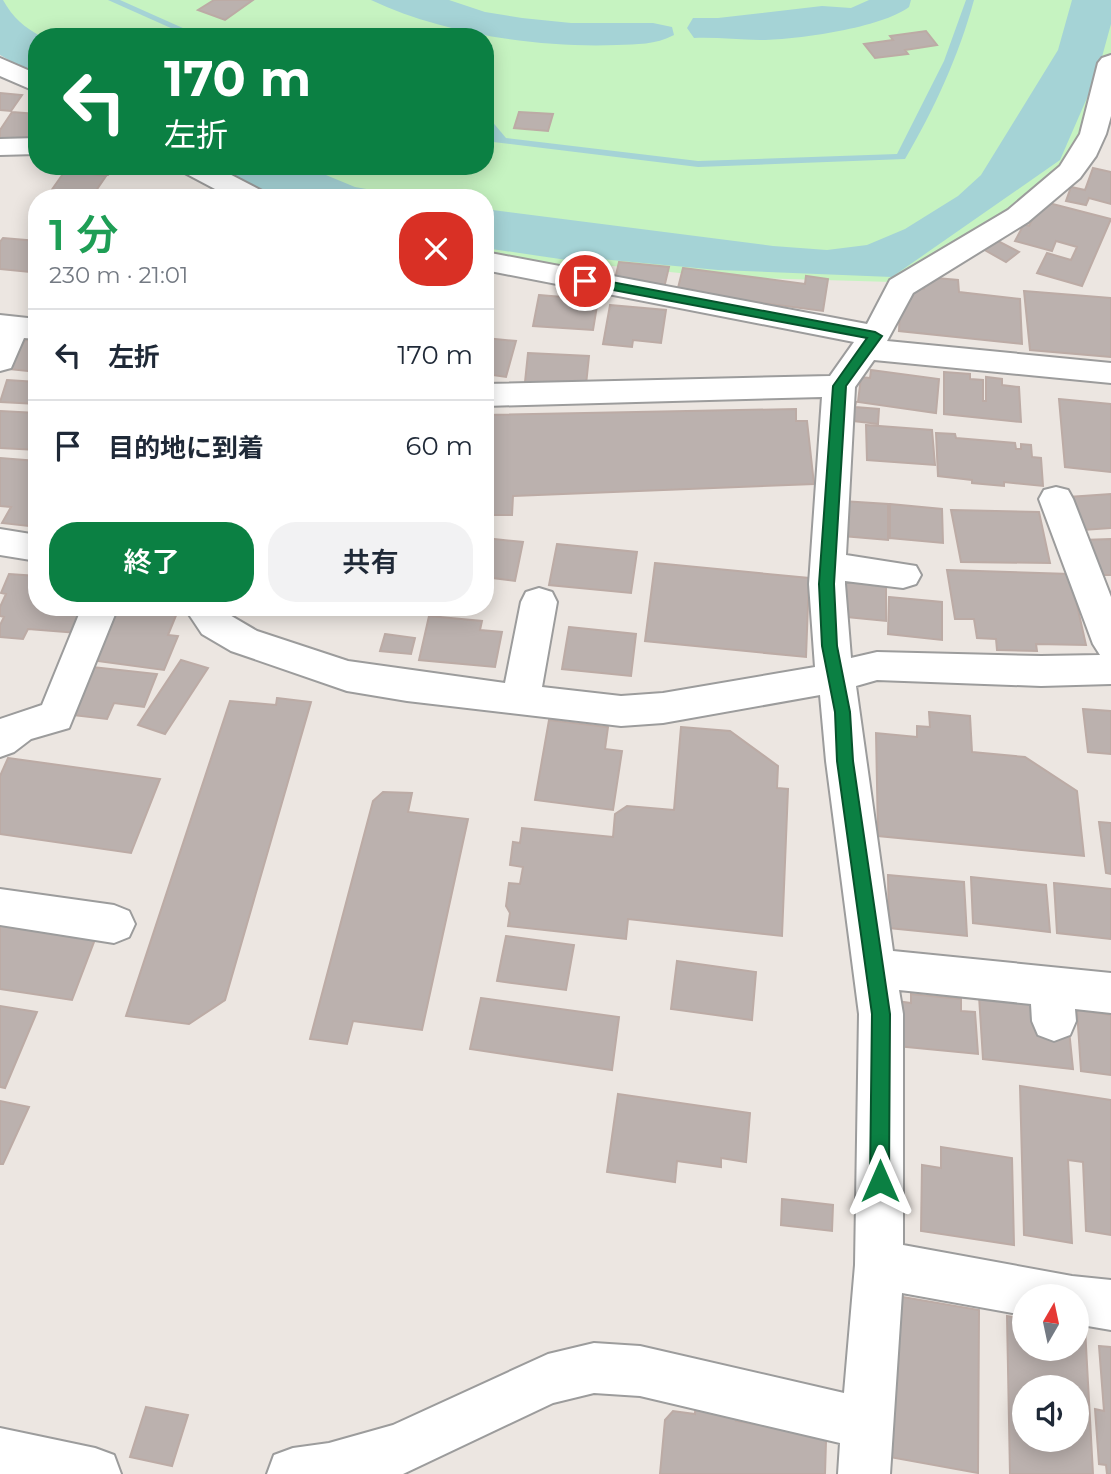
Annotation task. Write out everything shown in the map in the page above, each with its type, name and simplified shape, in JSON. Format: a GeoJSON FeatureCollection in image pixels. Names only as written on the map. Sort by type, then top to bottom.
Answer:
{"type":"FeatureCollection","features":[{"type":"Feature","properties":{"kind":"street"},"geometry":{"type":"LineString","coordinates":[[864,1474],[879,1265],[881,1014],[830,646],[828,566],[839,386],[871,342],[901,287],[1018,216],[1070,172],[1093,134],[1111,63]]}},
{"type":"Feature","properties":{"kind":"street"},"geometry":{"type":"LineString","coordinates":[[0,66],[28,80]]}},
{"type":"Feature","properties":{"kind":"street"},"geometry":{"type":"LineString","coordinates":[[0,147],[28,146]]}},
{"type":"Feature","properties":{"kind":"street"},"geometry":{"type":"LineString","coordinates":[[210,175],[237,189]]}},
{"type":"Feature","properties":{"kind":"street"},"geometry":{"type":"LineString","coordinates":[[494,263],[871,342],[1111,373]]}},
{"type":"Feature","properties":{"kind":"street"},"geometry":{"type":"LineString","coordinates":[[0,361],[17,327]]}},
{"type":"Feature","properties":{"kind":"street"},"geometry":{"type":"LineString","coordinates":[[494,395],[839,386]]}},
{"type":"Feature","properties":{"kind":"street"},"geometry":{"type":"LineString","coordinates":[[1056,499],[1111,644]]}},
{"type":"Feature","properties":{"kind":"street"},"geometry":{"type":"LineString","coordinates":[[0,542],[28,547]]}},
{"type":"Feature","properties":{"kind":"street"},"geometry":{"type":"LineString","coordinates":[[828,566],[903,573]]}},
{"type":"Feature","properties":{"kind":"street"},"geometry":{"type":"LineString","coordinates":[[521,699],[539,602]]}},
{"type":"Feature","properties":{"kind":"street"},"geometry":{"type":"LineString","coordinates":[[0,741],[5,735],[32,723],[56,717],[96,616]]}},
{"type":"Feature","properties":{"kind":"street"},"geometry":{"type":"LineString","coordinates":[[209,616],[215,624],[244,641],[346,676],[621,711],[663,708],[801,685],[877,666],[1041,671],[1111,669]]}},
{"type":"Feature","properties":{"kind":"street"},"geometry":{"type":"LineString","coordinates":[[0,907],[114,924]]}},
{"type":"Feature","properties":{"kind":"street"},"geometry":{"type":"LineString","coordinates":[[875,968],[1052,1004],[1111,993]]}},
{"type":"Feature","properties":{"kind":"street"},"geometry":{"type":"LineString","coordinates":[[879,1265],[1012,1288]]}},
{"type":"Feature","properties":{"kind":"street"},"geometry":{"type":"LineString","coordinates":[[1089,1301],[1111,1305]]}},
{"type":"Feature","properties":{"kind":"street"},"geometry":{"type":"LineString","coordinates":[[293,1474],[329,1469],[398,1450],[548,1379],[594,1368],[640,1371],[867,1424]]}},
{"type":"Feature","properties":{"kind":"street"},"geometry":{"type":"LineString","coordinates":[[0,1454],[95,1474]]}},
{"type":"Feature","properties":{"kind":"green space"},"geometry":{"type":"Polygon","coordinates":[[[0,0],[1111,0],[1111,60],[1071,163],[991,229],[893,282],[718,277],[593,264],[565,268],[494,252],[494,189],[261,189],[233,175],[494,175],[494,28],[28,28],[28,41],[0,55],[0,0]]]}},
{"type":"Feature","properties":{"kind":"water"},"geometry":{"type":"Polygon","coordinates":[[[0,0],[3,0],[28,28],[28,71],[0,55],[0,0]]]}},
{"type":"Feature","properties":{"kind":"water"},"geometry":{"type":"Polygon","coordinates":[[[371,0],[449,0],[485,12],[571,23],[653,23],[672,27],[674,35],[653,42],[632,44],[555,44],[494,36],[494,28],[452,28],[399,12],[371,0]]]}},
{"type":"Feature","properties":{"kind":"water"},"geometry":{"type":"Polygon","coordinates":[[[869,0],[911,0],[909,7],[879,21],[795,38],[694,38],[687,28],[693,18],[718,18],[822,6],[851,8],[869,0]]]}},
{"type":"Feature","properties":{"kind":"water"},"geometry":{"type":"Polygon","coordinates":[[[1072,0],[1111,0],[1111,24],[1097,75],[1060,160],[892,277],[718,270],[590,258],[567,260],[494,249],[494,210],[773,246],[827,250],[867,245],[905,229],[958,196],[981,175],[1058,50],[1072,0]]]}},
{"type":"Feature","properties":{"kind":"water"},"geometry":{"type":"Polygon","coordinates":[[[233,175],[326,175],[366,189],[261,189],[233,175]]]}},
{"type":"Feature","properties":{"kind":"building"},"geometry":{"type":"Polygon","coordinates":[[[214,0],[253,0],[225,20],[198,10],[214,0]]]}},
{"type":"Feature","properties":{"kind":"building"},"geometry":{"type":"Polygon","coordinates":[[[926,31],[937,45],[905,50],[908,54],[875,58],[864,44],[893,40],[890,36],[926,31]]]}},
{"type":"Feature","properties":{"kind":"building"},"geometry":{"type":"Polygon","coordinates":[[[0,93],[22,95],[11,111],[0,110],[0,93]]]}},
{"type":"Feature","properties":{"kind":"building"},"geometry":{"type":"Polygon","coordinates":[[[12,112],[28,113],[28,137],[24,140],[0,138],[0,130],[12,112]]]}},
{"type":"Feature","properties":{"kind":"building"},"geometry":{"type":"Polygon","coordinates":[[[519,112],[553,114],[548,131],[514,128],[519,112]]]}},
{"type":"Feature","properties":{"kind":"building"},"geometry":{"type":"Polygon","coordinates":[[[1093,168],[1111,172],[1111,204],[1089,198],[1086,205],[1066,201],[1071,187],[1085,190],[1093,168]]]}},
{"type":"Feature","properties":{"kind":"building"},"geometry":{"type":"Polygon","coordinates":[[[62,175],[106,176],[97,189],[52,189],[62,175]]]}},
{"type":"Feature","properties":{"kind":"building"},"geometry":{"type":"Polygon","coordinates":[[[1041,201],[1111,219],[1082,286],[1037,273],[1047,253],[1071,260],[1077,247],[1056,241],[1052,251],[1015,241],[1024,224],[1029,226],[1041,201]]]}},
{"type":"Feature","properties":{"kind":"building"},"geometry":{"type":"Polygon","coordinates":[[[3,238],[28,240],[28,272],[0,269],[0,242],[3,238]]]}},
{"type":"Feature","properties":{"kind":"building"},"geometry":{"type":"Polygon","coordinates":[[[994,239],[1019,252],[1006,262],[981,248],[994,239]]]}},
{"type":"Feature","properties":{"kind":"building"},"geometry":{"type":"Polygon","coordinates":[[[619,262],[669,267],[664,288],[614,283],[619,262]]]}},
{"type":"Feature","properties":{"kind":"building"},"geometry":{"type":"Polygon","coordinates":[[[683,268],[805,284],[806,276],[828,279],[823,311],[677,292],[683,268]]]}},
{"type":"Feature","properties":{"kind":"building"},"geometry":{"type":"Polygon","coordinates":[[[925,277],[958,280],[959,292],[1020,299],[1022,344],[899,331],[900,307],[906,308],[908,287],[924,289],[925,277]]]}},
{"type":"Feature","properties":{"kind":"building"},"geometry":{"type":"Polygon","coordinates":[[[1024,291],[1111,298],[1111,357],[1030,350],[1024,291]]]}},
{"type":"Feature","properties":{"kind":"building"},"geometry":{"type":"Polygon","coordinates":[[[539,295],[598,300],[593,330],[533,326],[539,295]]]}},
{"type":"Feature","properties":{"kind":"building"},"geometry":{"type":"Polygon","coordinates":[[[610,305],[666,310],[661,343],[633,340],[632,347],[603,344],[610,305]]]}},
{"type":"Feature","properties":{"kind":"building"},"geometry":{"type":"Polygon","coordinates":[[[494,339],[516,341],[506,377],[494,375],[494,339]]]}},
{"type":"Feature","properties":{"kind":"building"},"geometry":{"type":"Polygon","coordinates":[[[25,340],[28,340],[28,371],[8,369],[25,340]]]}},
{"type":"Feature","properties":{"kind":"building"},"geometry":{"type":"Polygon","coordinates":[[[528,353],[589,356],[586,385],[525,382],[528,353]]]}},
{"type":"Feature","properties":{"kind":"building"},"geometry":{"type":"Polygon","coordinates":[[[871,370],[939,379],[936,413],[858,402],[861,377],[870,378],[871,370]]]}},
{"type":"Feature","properties":{"kind":"building"},"geometry":{"type":"Polygon","coordinates":[[[944,372],[970,374],[970,379],[983,380],[983,401],[986,401],[986,377],[1002,379],[1002,385],[1019,387],[1021,422],[944,414],[944,372]]]}},
{"type":"Feature","properties":{"kind":"building"},"geometry":{"type":"Polygon","coordinates":[[[7,380],[28,381],[28,404],[0,402],[7,380]]]}},
{"type":"Feature","properties":{"kind":"building"},"geometry":{"type":"Polygon","coordinates":[[[1059,399],[1111,404],[1111,472],[1065,467],[1059,399]]]}},
{"type":"Feature","properties":{"kind":"building"},"geometry":{"type":"Polygon","coordinates":[[[845,401],[856,402],[855,407],[879,409],[878,424],[845,420],[845,401]]]}},
{"type":"Feature","properties":{"kind":"building"},"geometry":{"type":"Polygon","coordinates":[[[796,409],[796,421],[807,421],[814,484],[513,496],[512,515],[494,515],[494,415],[796,409]]]}},
{"type":"Feature","properties":{"kind":"building"},"geometry":{"type":"Polygon","coordinates":[[[0,411],[28,413],[28,450],[0,448],[0,411]]]}},
{"type":"Feature","properties":{"kind":"building"},"geometry":{"type":"Polygon","coordinates":[[[866,425],[932,430],[935,465],[867,460],[866,425]]]}},
{"type":"Feature","properties":{"kind":"building"},"geometry":{"type":"Polygon","coordinates":[[[936,433],[955,434],[956,438],[1015,443],[1016,449],[1021,449],[1021,444],[1031,445],[1032,457],[1041,458],[1043,486],[1004,482],[1004,486],[972,483],[972,480],[938,476],[936,433]]]}},
{"type":"Feature","properties":{"kind":"building"},"geometry":{"type":"Polygon","coordinates":[[[0,458],[28,460],[28,526],[2,523],[11,507],[0,506],[0,458]]]}},
{"type":"Feature","properties":{"kind":"building"},"geometry":{"type":"Polygon","coordinates":[[[1111,494],[1111,528],[1083,530],[1069,497],[1111,494]]]}},
{"type":"Feature","properties":{"kind":"building"},"geometry":{"type":"Polygon","coordinates":[[[842,501],[888,504],[888,540],[843,536],[842,501]]]}},
{"type":"Feature","properties":{"kind":"building"},"geometry":{"type":"Polygon","coordinates":[[[890,504],[942,509],[943,543],[890,538],[890,504]]]}},
{"type":"Feature","properties":{"kind":"building"},"geometry":{"type":"Polygon","coordinates":[[[951,510],[1039,512],[1050,563],[961,562],[951,510]]]}},
{"type":"Feature","properties":{"kind":"building"},"geometry":{"type":"Polygon","coordinates":[[[494,539],[523,542],[515,581],[494,578],[494,539]]]}},
{"type":"Feature","properties":{"kind":"building"},"geometry":{"type":"Polygon","coordinates":[[[1111,539],[1111,575],[1096,575],[1083,540],[1111,539]]]}},
{"type":"Feature","properties":{"kind":"building"},"geometry":{"type":"Polygon","coordinates":[[[557,544],[637,552],[631,593],[549,585],[557,544]]]}},
{"type":"Feature","properties":{"kind":"building"},"geometry":{"type":"Polygon","coordinates":[[[655,563],[809,578],[806,657],[645,641],[655,563]]]}},
{"type":"Feature","properties":{"kind":"building"},"geometry":{"type":"Polygon","coordinates":[[[947,570],[1070,574],[1086,645],[1036,644],[1037,651],[997,650],[996,639],[977,638],[974,619],[955,619],[947,570]]]}},
{"type":"Feature","properties":{"kind":"building"},"geometry":{"type":"Polygon","coordinates":[[[9,574],[28,575],[28,616],[85,616],[78,633],[28,629],[23,639],[0,637],[0,625],[4,617],[0,616],[0,607],[6,594],[1,593],[9,574]]]}},
{"type":"Feature","properties":{"kind":"building"},"geometry":{"type":"Polygon","coordinates":[[[838,581],[886,586],[886,621],[837,616],[838,581]]]}},
{"type":"Feature","properties":{"kind":"building"},"geometry":{"type":"Polygon","coordinates":[[[889,597],[942,602],[942,640],[888,634],[889,597]]]}},
{"type":"Feature","properties":{"kind":"building"},"geometry":{"type":"Polygon","coordinates":[[[109,616],[176,616],[168,635],[178,636],[164,670],[90,660],[109,616]]]}},
{"type":"Feature","properties":{"kind":"building"},"geometry":{"type":"Polygon","coordinates":[[[429,616],[482,621],[480,630],[502,632],[495,667],[419,660],[429,616]]]}},
{"type":"Feature","properties":{"kind":"building"},"geometry":{"type":"Polygon","coordinates":[[[569,627],[636,634],[631,676],[562,669],[569,627]]]}},
{"type":"Feature","properties":{"kind":"building"},"geometry":{"type":"Polygon","coordinates":[[[385,634],[415,638],[411,654],[380,651],[385,634]]]}},
{"type":"Feature","properties":{"kind":"building"},"geometry":{"type":"Polygon","coordinates":[[[181,660],[208,668],[165,734],[138,725],[181,660]]]}},
{"type":"Feature","properties":{"kind":"building"},"geometry":{"type":"Polygon","coordinates":[[[92,667],[157,674],[144,707],[114,703],[107,719],[72,715],[92,667]]]}},
{"type":"Feature","properties":{"kind":"building"},"geometry":{"type":"Polygon","coordinates":[[[277,698],[311,702],[225,1000],[189,1024],[126,1016],[230,701],[276,705],[277,698]]]}},
{"type":"Feature","properties":{"kind":"building"},"geometry":{"type":"Polygon","coordinates":[[[1083,709],[1111,711],[1111,754],[1088,752],[1083,709]]]}},
{"type":"Feature","properties":{"kind":"building"},"geometry":{"type":"Polygon","coordinates":[[[929,712],[970,716],[972,752],[1025,757],[1077,791],[1084,856],[878,836],[876,733],[917,737],[917,726],[930,727],[929,712]]]}},
{"type":"Feature","properties":{"kind":"building"},"geometry":{"type":"Polygon","coordinates":[[[549,720],[608,727],[605,749],[622,751],[613,810],[535,800],[549,720]]]}},
{"type":"Feature","properties":{"kind":"building"},"geometry":{"type":"Polygon","coordinates":[[[681,727],[730,731],[778,766],[777,788],[788,789],[782,936],[628,919],[626,939],[508,926],[510,913],[506,906],[509,883],[520,884],[523,867],[510,865],[513,842],[520,843],[522,828],[613,837],[615,814],[627,806],[674,810],[681,727]]]}},
{"type":"Feature","properties":{"kind":"building"},"geometry":{"type":"Polygon","coordinates":[[[8,758],[160,779],[131,853],[0,834],[0,776],[8,758]]]}},
{"type":"Feature","properties":{"kind":"building"},"geometry":{"type":"Polygon","coordinates":[[[383,792],[412,793],[408,812],[468,819],[422,1030],[353,1021],[347,1044],[310,1039],[373,801],[383,792]]]}},
{"type":"Feature","properties":{"kind":"building"},"geometry":{"type":"Polygon","coordinates":[[[1099,822],[1111,823],[1111,874],[1106,873],[1099,822]]]}},
{"type":"Feature","properties":{"kind":"building"},"geometry":{"type":"Polygon","coordinates":[[[888,875],[964,882],[967,936],[889,928],[888,875]]]}},
{"type":"Feature","properties":{"kind":"building"},"geometry":{"type":"Polygon","coordinates":[[[971,877],[1046,885],[1050,932],[973,923],[971,877]]]}},
{"type":"Feature","properties":{"kind":"building"},"geometry":{"type":"Polygon","coordinates":[[[1054,883],[1111,889],[1111,939],[1057,933],[1054,883]]]}},
{"type":"Feature","properties":{"kind":"building"},"geometry":{"type":"Polygon","coordinates":[[[0,920],[97,934],[72,1000],[0,989],[0,920]]]}},
{"type":"Feature","properties":{"kind":"building"},"geometry":{"type":"Polygon","coordinates":[[[506,936],[574,945],[566,990],[497,981],[506,936]]]}},
{"type":"Feature","properties":{"kind":"building"},"geometry":{"type":"Polygon","coordinates":[[[677,961],[756,972],[752,1020],[671,1009],[677,961]]]}},
{"type":"Feature","properties":{"kind":"building"},"geometry":{"type":"Polygon","coordinates":[[[911,994],[961,999],[961,1011],[975,1012],[978,1054],[897,1046],[896,1001],[911,1003],[911,994]]]}},
{"type":"Feature","properties":{"kind":"building"},"geometry":{"type":"Polygon","coordinates":[[[979,996],[1034,1001],[1069,1030],[1073,1069],[983,1059],[979,996]]]}},
{"type":"Feature","properties":{"kind":"building"},"geometry":{"type":"Polygon","coordinates":[[[481,998],[619,1017],[612,1070],[470,1049],[481,998]]]}},
{"type":"Feature","properties":{"kind":"building"},"geometry":{"type":"Polygon","coordinates":[[[0,1006],[37,1012],[5,1088],[0,1087],[0,1006]]]}},
{"type":"Feature","properties":{"kind":"building"},"geometry":{"type":"Polygon","coordinates":[[[1077,1010],[1111,1015],[1111,1075],[1081,1071],[1077,1010]]]}},
{"type":"Feature","properties":{"kind":"building"},"geometry":{"type":"Polygon","coordinates":[[[1020,1086],[1111,1100],[1111,1235],[1086,1231],[1083,1162],[1068,1160],[1072,1243],[1024,1235],[1020,1086]]]}},
{"type":"Feature","properties":{"kind":"building"},"geometry":{"type":"Polygon","coordinates":[[[618,1094],[750,1113],[746,1162],[721,1158],[721,1167],[677,1161],[675,1182],[607,1172],[618,1094]]]}},
{"type":"Feature","properties":{"kind":"building"},"geometry":{"type":"Polygon","coordinates":[[[0,1101],[29,1107],[3,1164],[0,1164],[0,1101]]]}},
{"type":"Feature","properties":{"kind":"building"},"geometry":{"type":"Polygon","coordinates":[[[941,1147],[1012,1158],[1014,1245],[921,1231],[922,1165],[941,1168],[941,1147]]]}},
{"type":"Feature","properties":{"kind":"building"},"geometry":{"type":"Polygon","coordinates":[[[782,1199],[833,1205],[832,1231],[781,1225],[782,1199]]]}},
{"type":"Feature","properties":{"kind":"building"},"geometry":{"type":"Polygon","coordinates":[[[891,1295],[979,1310],[978,1473],[884,1456],[891,1295]]]}},
{"type":"Feature","properties":{"kind":"building"},"geometry":{"type":"Polygon","coordinates":[[[1007,1316],[1012,1317],[1012,1362],[1087,1362],[1088,1375],[1012,1375],[1012,1452],[1089,1452],[1089,1401],[1093,1474],[1010,1474],[1007,1316]]]}},
{"type":"Feature","properties":{"kind":"building"},"geometry":{"type":"Polygon","coordinates":[[[1099,1346],[1111,1347],[1111,1474],[1107,1474],[1106,1465],[1099,1464],[1095,1409],[1104,1411],[1099,1346]]]}},
{"type":"Feature","properties":{"kind":"building"},"geometry":{"type":"Polygon","coordinates":[[[696,1390],[738,1398],[736,1421],[821,1435],[826,1441],[825,1474],[660,1474],[665,1420],[673,1411],[695,1414],[696,1390]]]}},
{"type":"Feature","properties":{"kind":"building"},"geometry":{"type":"Polygon","coordinates":[[[146,1407],[188,1415],[172,1466],[130,1457],[146,1407]]]}},
{"type":"Feature","properties":{"kind":"waterway"},"geometry":{"type":"LineString","coordinates":[[112,0],[178,28]]}},
{"type":"Feature","properties":{"kind":"waterway"},"geometry":{"type":"LineString","coordinates":[[503,141],[698,164],[901,157],[949,61],[970,0]]}},
{"type":"Feature","properties":{"kind":"waterway"},"geometry":{"type":"LineString","coordinates":[[494,130],[503,141]]}},
{"type":"Feature","properties":{"kind":"waterway"},"geometry":{"type":"LineString","coordinates":[[494,140],[503,141]]}},
{"type":"Feature","properties":{"kind":"route"},"geometry":{"type":"LineString","coordinates":[[585,281],[875,336],[839,386],[827,584],[830,646],[842,712],[845,761],[881,1014],[880,1181]]}}]}
